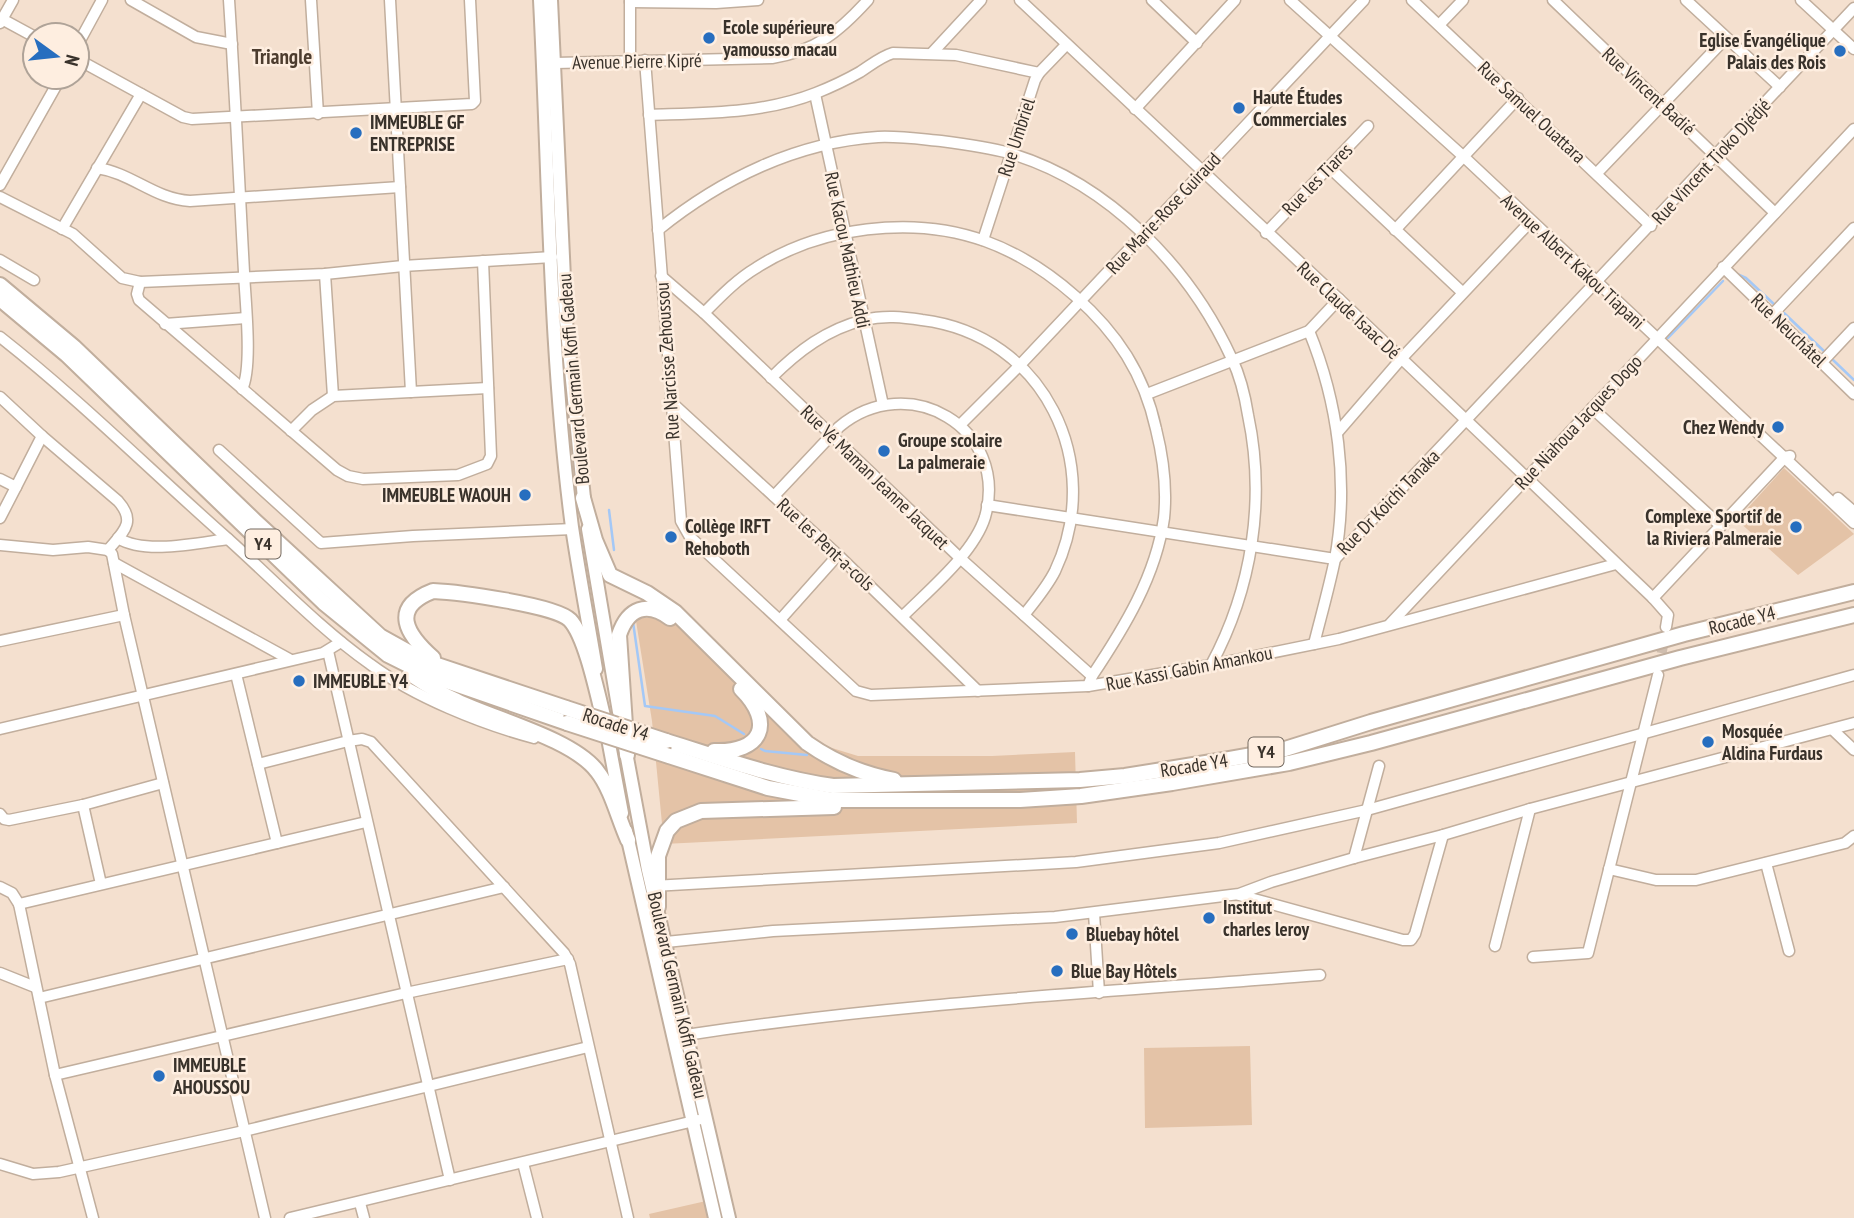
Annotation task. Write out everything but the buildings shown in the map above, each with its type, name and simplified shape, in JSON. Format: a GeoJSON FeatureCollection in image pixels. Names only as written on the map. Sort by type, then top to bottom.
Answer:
{"type":"FeatureCollection","features":[{"type":"Feature","properties":{"kind":"highway","name":"Y4"},"geometry":{"type":"LineString","coordinates":[[0,285],[75,347],[368,626],[406,651],[566,716]]}},
{"type":"Feature","properties":{"kind":"highway","name":"Y4"},"geometry":{"type":"LineString","coordinates":[[0,299],[60,348],[324,603],[388,655],[426,674],[566,716]]}},
{"type":"Feature","properties":{"kind":"highway"},"geometry":{"type":"LineString","coordinates":[[583,498],[595,540],[610,575],[647,593],[676,612],[807,743],[829,759],[871,775],[937,784]]}},
{"type":"Feature","properties":{"kind":"highway"},"geometry":{"type":"LineString","coordinates":[[454,672],[416,644],[407,630],[405,615],[411,604],[422,595],[440,592],[519,604],[561,614],[574,625],[583,645],[606,728]]}},
{"type":"Feature","properties":{"kind":"highway","name":"Rocade Y4"},"geometry":{"type":"LineString","coordinates":[[667,748],[686,747],[805,782],[863,787],[1125,776],[1285,749],[1371,722],[1684,634],[1854,592]]}},
{"type":"Feature","properties":{"kind":"highway"},"geometry":{"type":"LineString","coordinates":[[627,754],[619,635],[623,622],[640,609],[654,609],[668,615],[751,699],[758,711],[761,723],[758,733],[754,741],[744,748],[729,751],[686,747]]}},
{"type":"Feature","properties":{"kind":"highway","name":"Rocade Y4"},"geometry":{"type":"LineString","coordinates":[[566,716],[667,748],[768,788],[802,796],[832,800],[900,802],[1081,796],[1289,763],[1680,658],[1854,615]]}},
{"type":"Feature","properties":{"kind":"highway"},"geometry":{"type":"LineString","coordinates":[[388,655],[424,684],[458,702],[575,752],[596,770],[605,784],[628,840]]}},
{"type":"Feature","properties":{"kind":"highway"},"geometry":{"type":"LineString","coordinates":[[657,906],[655,886],[662,842],[676,821],[691,814],[718,810],[900,802]]}},
{"type":"Feature","properties":{"kind":"main road","name":"Boulevard Germain Koffi Gadeau"},"geometry":{"type":"LineString","coordinates":[[540,0],[561,409],[573,529],[606,728],[628,840],[700,1120],[729,1218]]}},
{"type":"Feature","properties":{"kind":"main road","name":"Boulevard Germain Koffi Gadeau"},"geometry":{"type":"LineString","coordinates":[[551,0],[565,309],[583,498],[594,577],[630,772],[655,886]]}},
{"type":"Feature","properties":{"kind":"main road","name":"Boulevard Germain Koffi Gadeau"},"geometry":{"type":"LineString","coordinates":[[657,906],[686,1035],[715,1218]]}},
{"type":"Feature","properties":{"kind":"street"},"geometry":{"type":"LineString","coordinates":[[13,0],[1,20],[21,30]]}},
{"type":"Feature","properties":{"kind":"street"},"geometry":{"type":"LineString","coordinates":[[91,21],[102,0]]}},
{"type":"Feature","properties":{"kind":"street"},"geometry":{"type":"LineString","coordinates":[[131,0],[196,37],[232,44]]}},
{"type":"Feature","properties":{"kind":"street"},"geometry":{"type":"LineString","coordinates":[[229,0],[246,318],[246,376],[242,389]]}},
{"type":"Feature","properties":{"kind":"street"},"geometry":{"type":"LineString","coordinates":[[311,0],[318,114]]}},
{"type":"Feature","properties":{"kind":"street"},"geometry":{"type":"LineString","coordinates":[[390,0],[402,266],[411,392]]}},
{"type":"Feature","properties":{"kind":"street"},"geometry":{"type":"LineString","coordinates":[[91,67],[186,119],[318,114],[474,103],[470,0]]}},
{"type":"Feature","properties":{"kind":"street"},"geometry":{"type":"LineString","coordinates":[[630,61],[630,1],[716,3],[758,0]]}},
{"type":"Feature","properties":{"kind":"street","name":"Avenue Pierre Kipré"},"geometry":{"type":"LineString","coordinates":[[555,63],[772,58],[790,55],[805,50],[834,33],[868,0]]}},
{"type":"Feature","properties":{"kind":"street"},"geometry":{"type":"LineString","coordinates":[[932,53],[981,0]]}},
{"type":"Feature","properties":{"kind":"street","name":"Rue Claude Isaac Dé"},"geometry":{"type":"LineString","coordinates":[[1020,0],[1653,598],[1668,615],[1666,627]]}},
{"type":"Feature","properties":{"kind":"street"},"geometry":{"type":"LineString","coordinates":[[1152,0],[1197,43]]}},
{"type":"Feature","properties":{"kind":"street"},"geometry":{"type":"LineString","coordinates":[[1135,109],[1235,0]]}},
{"type":"Feature","properties":{"kind":"street","name":"Avenue Albert Kakou Tiapani"},"geometry":{"type":"LineString","coordinates":[[1290,0],[1464,157],[1854,523]]}},
{"type":"Feature","properties":{"kind":"street","name":"Rue Marie-Rose Guiraud"},"geometry":{"type":"LineString","coordinates":[[960,425],[1081,301],[1364,0]]}},
{"type":"Feature","properties":{"kind":"street","name":"Rue Samuel Ouattara"},"geometry":{"type":"LineString","coordinates":[[1412,0],[1651,226]]}},
{"type":"Feature","properties":{"kind":"street"},"geometry":{"type":"LineString","coordinates":[[1439,25],[1462,0]]}},
{"type":"Feature","properties":{"kind":"street","name":"Rue Vincent Badié"},"geometry":{"type":"LineString","coordinates":[[1553,0],[1775,213]]}},
{"type":"Feature","properties":{"kind":"street"},"geometry":{"type":"LineString","coordinates":[[1686,0],[1780,87]]}},
{"type":"Feature","properties":{"kind":"street"},"geometry":{"type":"LineString","coordinates":[[1801,0],[1854,49]]}},
{"type":"Feature","properties":{"kind":"street","name":"Rue Vincent Tioko Djédjé"},"geometry":{"type":"LineString","coordinates":[[1596,282],[1854,8]]}},
{"type":"Feature","properties":{"kind":"street"},"geometry":{"type":"LineString","coordinates":[[1597,173],[1726,38]]}},
{"type":"Feature","properties":{"kind":"street","name":"Rue Umbriel"},"geometry":{"type":"LineString","coordinates":[[983,240],[1039,73],[1066,44]]}},
{"type":"Feature","properties":{"kind":"street"},"geometry":{"type":"LineString","coordinates":[[649,115],[748,110],[815,93],[848,78],[886,55],[902,53],[932,53],[973,58],[1039,73]]}},
{"type":"Feature","properties":{"kind":"street","name":"Rue Narcisse Zehoussou"},"geometry":{"type":"LineString","coordinates":[[645,60],[678,507],[684,528],[690,537],[780,620]]}},
{"type":"Feature","properties":{"kind":"street"},"geometry":{"type":"LineString","coordinates":[[0,184],[53,91]]}},
{"type":"Feature","properties":{"kind":"street","name":"Rue Kacou Mathieu Addi"},"geometry":{"type":"LineString","coordinates":[[815,93],[883,405]]}},
{"type":"Feature","properties":{"kind":"street"},"geometry":{"type":"LineString","coordinates":[[62,229],[141,94]]}},
{"type":"Feature","properties":{"kind":"street"},"geometry":{"type":"LineString","coordinates":[[1395,230],[1518,99]]}},
{"type":"Feature","properties":{"kind":"street","name":"Rue les Tiares"},"geometry":{"type":"LineString","coordinates":[[1266,233],[1368,126]]}},
{"type":"Feature","properties":{"kind":"street","name":"Rue Niahoua Jacques Dogo"},"geometry":{"type":"LineString","coordinates":[[1390,625],[1854,130]]}},
{"type":"Feature","properties":{"kind":"street"},"geometry":{"type":"LineString","coordinates":[[658,230],[720,185],[764,165],[825,144],[897,136],[1010,153],[1073,182],[1143,234],[1189,286],[1233,360],[1246,402],[1256,470],[1257,503],[1245,579],[1233,617],[1211,665]]}},
{"type":"Feature","properties":{"kind":"street"},"geometry":{"type":"LineString","coordinates":[[97,168],[120,173],[164,197],[175,200],[400,187]]}},
{"type":"Feature","properties":{"kind":"street"},"geometry":{"type":"LineString","coordinates":[[1330,168],[1462,292]]}},
{"type":"Feature","properties":{"kind":"street"},"geometry":{"type":"LineString","coordinates":[[0,197],[83,241],[122,278],[140,282],[325,274],[402,266],[552,257]]}},
{"type":"Feature","properties":{"kind":"street"},"geometry":{"type":"LineString","coordinates":[[1337,433],[1462,292],[1531,221]]}},
{"type":"Feature","properties":{"kind":"street"},"geometry":{"type":"LineString","coordinates":[[704,313],[730,287],[765,262],[825,237],[844,232],[914,228],[983,240],[1043,271],[1081,301],[1115,337],[1147,394],[1161,448],[1164,515],[1161,533],[1133,609],[1090,681]]}},
{"type":"Feature","properties":{"kind":"street"},"geometry":{"type":"LineString","coordinates":[[1772,315],[1854,228]]}},
{"type":"Feature","properties":{"kind":"street"},"geometry":{"type":"LineString","coordinates":[[0,260],[34,280]]}},
{"type":"Feature","properties":{"kind":"street"},"geometry":{"type":"LineString","coordinates":[[140,282],[137,296],[139,300],[337,470],[363,479],[467,474],[490,460],[483,261]]}},
{"type":"Feature","properties":{"kind":"street","name":"Rue Neuchâtel"},"geometry":{"type":"LineString","coordinates":[[1723,267],[1854,394]]}},
{"type":"Feature","properties":{"kind":"street"},"geometry":{"type":"LineString","coordinates":[[325,274],[333,396]]}},
{"type":"Feature","properties":{"kind":"street","name":"Rue Vé Maman Jeanne Jacquet"},"geometry":{"type":"LineString","coordinates":[[661,276],[704,313],[960,558],[1024,615],[1090,681]]}},
{"type":"Feature","properties":{"kind":"street","name":"Rue Dr Koichi Tanaka"},"geometry":{"type":"LineString","coordinates":[[987,505],[1335,559],[1596,282]]}},
{"type":"Feature","properties":{"kind":"street"},"geometry":{"type":"LineString","coordinates":[[1147,394],[1309,331],[1339,299]]}},
{"type":"Feature","properties":{"kind":"street"},"geometry":{"type":"LineString","coordinates":[[771,378],[813,341],[863,320],[895,316],[951,325],[988,341],[1020,365],[1051,405],[1067,439],[1073,475],[1071,520],[1054,573],[1024,615]]}},
{"type":"Feature","properties":{"kind":"street"},"geometry":{"type":"LineString","coordinates":[[165,324],[246,318]]}},
{"type":"Feature","properties":{"kind":"street"},"geometry":{"type":"LineString","coordinates":[[1822,362],[1854,328]]}},
{"type":"Feature","properties":{"kind":"street"},"geometry":{"type":"LineString","coordinates":[[1309,331],[1321,362],[1337,433],[1341,508],[1335,559],[1314,644]]}},
{"type":"Feature","properties":{"kind":"street"},"geometry":{"type":"LineString","coordinates":[[0,337],[62,388],[341,642],[376,669],[461,713],[499,729],[559,744]]}},
{"type":"Feature","properties":{"kind":"street"},"geometry":{"type":"LineString","coordinates":[[291,431],[312,410],[333,396],[488,388]]}},
{"type":"Feature","properties":{"kind":"street"},"geometry":{"type":"LineString","coordinates":[[0,397],[41,436],[118,501],[128,513],[128,522],[108,550]]}},
{"type":"Feature","properties":{"kind":"street","name":"Rue les Pent-a-cols"},"geometry":{"type":"LineString","coordinates":[[670,401],[903,616],[978,691]]}},
{"type":"Feature","properties":{"kind":"street"},"geometry":{"type":"LineString","coordinates":[[774,496],[849,419],[883,405],[898,403],[929,407],[960,425],[981,455],[987,480],[987,505],[981,528],[960,558],[903,616]]}},
{"type":"Feature","properties":{"kind":"street"},"geometry":{"type":"LineString","coordinates":[[1592,408],[1721,526]]}},
{"type":"Feature","properties":{"kind":"street"},"geometry":{"type":"LineString","coordinates":[[0,518],[41,436]]}},
{"type":"Feature","properties":{"kind":"street"},"geometry":{"type":"LineString","coordinates":[[219,450],[321,543],[573,529]]}},
{"type":"Feature","properties":{"kind":"street"},"geometry":{"type":"LineString","coordinates":[[1653,598],[1785,457],[1794,457],[1854,512]]}},
{"type":"Feature","properties":{"kind":"street"},"geometry":{"type":"LineString","coordinates":[[0,479],[16,487]]}},
{"type":"Feature","properties":{"kind":"street"},"geometry":{"type":"LineString","coordinates":[[118,538],[131,545],[176,546],[228,538]]}},
{"type":"Feature","properties":{"kind":"street"},"geometry":{"type":"LineString","coordinates":[[0,545],[53,550],[88,547],[108,550],[112,554],[265,1218]]}},
{"type":"Feature","properties":{"kind":"street"},"geometry":{"type":"LineString","coordinates":[[780,620],[838,555]]}},
{"type":"Feature","properties":{"kind":"street"},"geometry":{"type":"LineString","coordinates":[[114,564],[289,659]]}},
{"type":"Feature","properties":{"kind":"street","name":"Rue Kassi Gabin Amankou"},"geometry":{"type":"LineString","coordinates":[[780,620],[856,691],[872,695],[978,691],[1090,681],[1211,665],[1314,644],[1616,564]]}},
{"type":"Feature","properties":{"kind":"street"},"geometry":{"type":"LineString","coordinates":[[0,641],[124,615]]}},
{"type":"Feature","properties":{"kind":"street"},"geometry":{"type":"LineString","coordinates":[[0,730],[328,651],[341,642]]}},
{"type":"Feature","properties":{"kind":"street"},"geometry":{"type":"LineString","coordinates":[[328,651],[450,1180]]}},
{"type":"Feature","properties":{"kind":"street"},"geometry":{"type":"LineString","coordinates":[[236,674],[277,843]]}},
{"type":"Feature","properties":{"kind":"street"},"geometry":{"type":"LineString","coordinates":[[1533,957],[1588,953],[1658,675]]}},
{"type":"Feature","properties":{"kind":"street"},"geometry":{"type":"LineString","coordinates":[[655,886],[1076,862],[1219,843],[1367,810],[1854,675]]}},
{"type":"Feature","properties":{"kind":"street"},"geometry":{"type":"LineString","coordinates":[[666,942],[773,932],[1094,913],[1239,894],[1271,882],[1530,809],[1854,723]]}},
{"type":"Feature","properties":{"kind":"street"},"geometry":{"type":"LineString","coordinates":[[1833,730],[1854,750]]}},
{"type":"Feature","properties":{"kind":"street"},"geometry":{"type":"LineString","coordinates":[[258,764],[348,741],[362,739],[371,742],[568,959],[628,1218]]}},
{"type":"Feature","properties":{"kind":"street"},"geometry":{"type":"LineString","coordinates":[[1354,858],[1379,766]]}},
{"type":"Feature","properties":{"kind":"street"},"geometry":{"type":"LineString","coordinates":[[0,814],[9,820],[83,806],[163,783]]}},
{"type":"Feature","properties":{"kind":"street"},"geometry":{"type":"LineString","coordinates":[[83,806],[101,884]]}},
{"type":"Feature","properties":{"kind":"street"},"geometry":{"type":"LineString","coordinates":[[1495,946],[1530,809]]}},
{"type":"Feature","properties":{"kind":"street"},"geometry":{"type":"LineString","coordinates":[[19,904],[366,822]]}},
{"type":"Feature","properties":{"kind":"street"},"geometry":{"type":"LineString","coordinates":[[1239,894],[1411,940],[1443,835]]}},
{"type":"Feature","properties":{"kind":"street"},"geometry":{"type":"LineString","coordinates":[[1609,869],[1656,880],[1683,881],[1845,843],[1854,836]]}},
{"type":"Feature","properties":{"kind":"street"},"geometry":{"type":"LineString","coordinates":[[1766,863],[1789,951]]}},
{"type":"Feature","properties":{"kind":"street"},"geometry":{"type":"LineString","coordinates":[[0,887],[12,893],[19,904],[55,1075],[93,1218]]}},
{"type":"Feature","properties":{"kind":"street"},"geometry":{"type":"LineString","coordinates":[[39,998],[504,887]]}},
{"type":"Feature","properties":{"kind":"street"},"geometry":{"type":"LineString","coordinates":[[1094,913],[1099,993]]}},
{"type":"Feature","properties":{"kind":"street"},"geometry":{"type":"LineString","coordinates":[[55,1075],[405,993],[568,959]]}},
{"type":"Feature","properties":{"kind":"street"},"geometry":{"type":"LineString","coordinates":[[0,973],[35,986]]}},
{"type":"Feature","properties":{"kind":"street"},"geometry":{"type":"LineString","coordinates":[[686,1035],[777,1022],[1320,975]]}},
{"type":"Feature","properties":{"kind":"street"},"geometry":{"type":"LineString","coordinates":[[0,1164],[33,1174],[59,1172],[244,1131],[588,1047]]}},
{"type":"Feature","properties":{"kind":"street"},"geometry":{"type":"LineString","coordinates":[[290,1218],[700,1120]]}},
{"type":"Feature","properties":{"kind":"street"},"geometry":{"type":"LineString","coordinates":[[523,1163],[537,1218]]}},
{"type":"Feature","properties":{"kind":"street"},"geometry":{"type":"LineString","coordinates":[[360,1203],[364,1218]]}},
{"type":"Feature","properties":{"kind":"shaded area","name":"Complexe Sportif de la Riviera Palmeraie"},"geometry":{"type":"Polygon","coordinates":[[[1784,468],[1854,534],[1798,575],[1737,520],[1784,468]]]}},
{"type":"Feature","properties":{"kind":"shaded area"},"geometry":{"type":"Polygon","coordinates":[[[638,618],[676,618],[793,736],[858,756],[992,756],[1075,752],[1077,823],[664,844],[652,721],[636,621],[638,618]]]}},
{"type":"Feature","properties":{"kind":"shaded area"},"geometry":{"type":"Polygon","coordinates":[[[1250,1046],[1252,1125],[1145,1128],[1144,1048],[1250,1046]]]}},
{"type":"Feature","properties":{"kind":"shaded area"},"geometry":{"type":"Polygon","coordinates":[[[706,1201],[709,1218],[650,1218],[649,1214],[706,1201]]]}},
{"type":"Feature","properties":{"kind":"waterway"},"geometry":{"type":"LineString","coordinates":[[1737,274],[1746,278],[1776,306]]}},
{"type":"Feature","properties":{"kind":"waterway"},"geometry":{"type":"LineString","coordinates":[[1668,338],[1723,281]]}},
{"type":"Feature","properties":{"kind":"waterway"},"geometry":{"type":"LineString","coordinates":[[1784,313],[1826,353]]}},
{"type":"Feature","properties":{"kind":"waterway"},"geometry":{"type":"LineString","coordinates":[[1832,359],[1854,380]]}},
{"type":"Feature","properties":{"kind":"waterway"},"geometry":{"type":"LineString","coordinates":[[609,510],[614,550]]}},
{"type":"Feature","properties":{"kind":"waterway"},"geometry":{"type":"LineString","coordinates":[[633,622],[645,706],[715,716],[744,734]]}},
{"type":"Feature","properties":{"kind":"waterway"},"geometry":{"type":"LineString","coordinates":[[761,749],[807,755]]}},
{"type":"Feature","properties":{"kind":"tunnel"},"geometry":{"type":"LineString","coordinates":[[1659,668],[1665,634]]}},
{"type":"Feature","properties":{"kind":"place","name":"Ecole supérieure yamousso macau"},"geometry":{"type":"Point","coordinates":[709,38]}},
{"type":"Feature","properties":{"kind":"place","name":"Eglise Évangélique Palais des Rois"},"geometry":{"type":"Point","coordinates":[1840,51]}},
{"type":"Feature","properties":{"kind":"place","name":"Haute Études Commerciales"},"geometry":{"type":"Point","coordinates":[1239,108]}},
{"type":"Feature","properties":{"kind":"place","name":"IMMEUBLE GF ENTREPRISE"},"geometry":{"type":"Point","coordinates":[356,133]}},
{"type":"Feature","properties":{"kind":"place","name":"Chez Wendy"},"geometry":{"type":"Point","coordinates":[1778,427]}},
{"type":"Feature","properties":{"kind":"place","name":"Groupe scolaire La palmeraie"},"geometry":{"type":"Point","coordinates":[884,451]}},
{"type":"Feature","properties":{"kind":"place","name":"IMMEUBLE WAOUH"},"geometry":{"type":"Point","coordinates":[525,495]}},
{"type":"Feature","properties":{"kind":"place","name":"Complexe Sportif de la Riviera Palmeraie"},"geometry":{"type":"Point","coordinates":[1796,527]}},
{"type":"Feature","properties":{"kind":"place","name":"Collège IRFT Rehoboth"},"geometry":{"type":"Point","coordinates":[671,537]}},
{"type":"Feature","properties":{"kind":"place","name":"IMMEUBLE Y4"},"geometry":{"type":"Point","coordinates":[299,681]}},
{"type":"Feature","properties":{"kind":"place","name":"Mosquée Aldina Furdaus"},"geometry":{"type":"Point","coordinates":[1708,742]}},
{"type":"Feature","properties":{"kind":"place","name":"Institut charles leroy"},"geometry":{"type":"Point","coordinates":[1209,918]}},
{"type":"Feature","properties":{"kind":"place","name":"Bluebay hôtel"},"geometry":{"type":"Point","coordinates":[1072,934]}},
{"type":"Feature","properties":{"kind":"place","name":"Blue Bay Hôtels"},"geometry":{"type":"Point","coordinates":[1057,971]}},
{"type":"Feature","properties":{"kind":"place","name":"IMMEUBLE AHOUSSOU"},"geometry":{"type":"Point","coordinates":[159,1076]}},
{"type":"Feature","properties":{"kind":"district","name":"Triangle"},"geometry":{"type":"Point","coordinates":[282,57]}}]}
